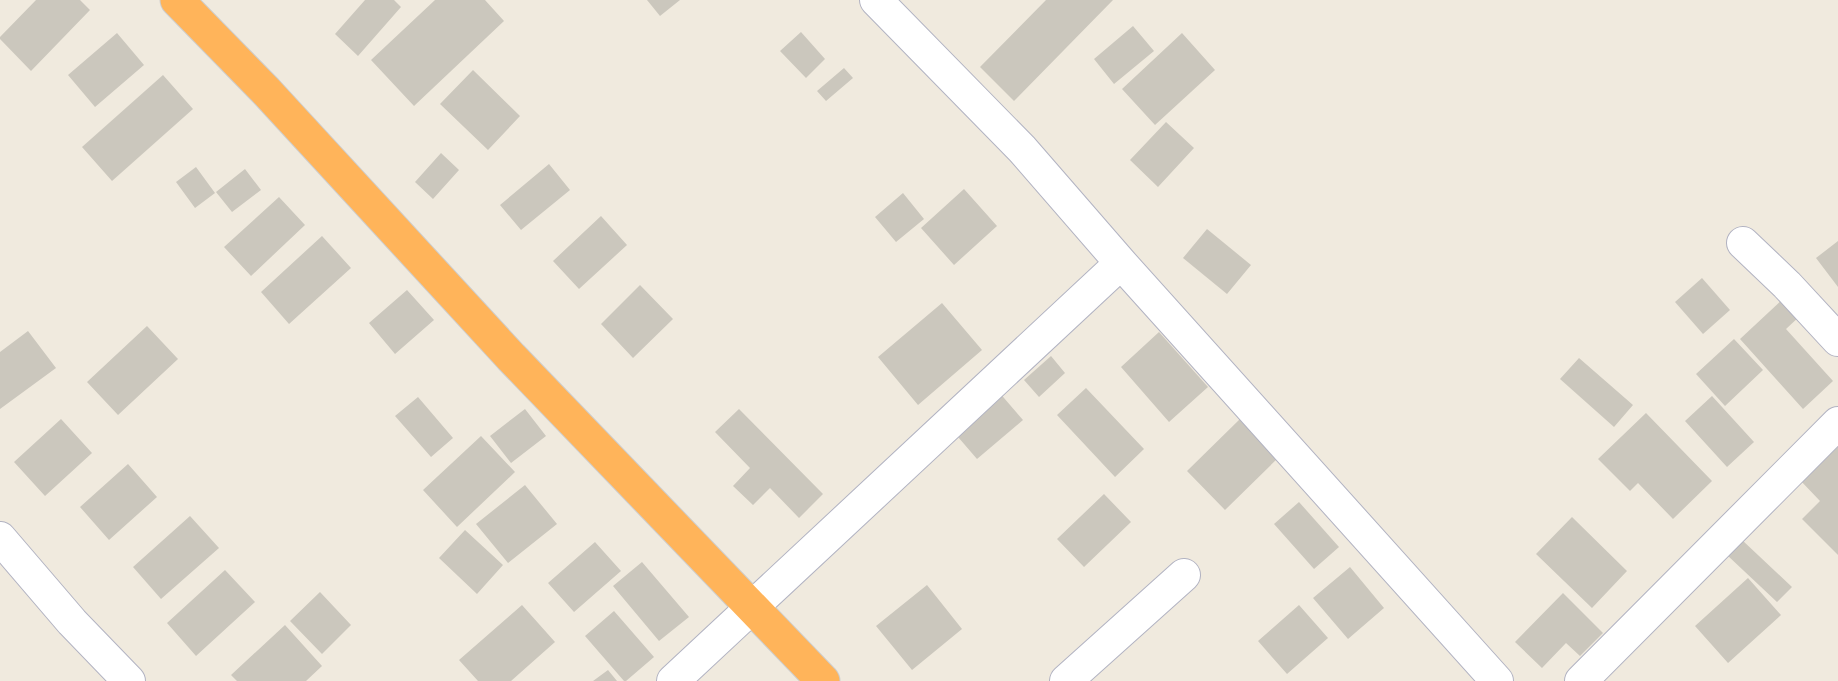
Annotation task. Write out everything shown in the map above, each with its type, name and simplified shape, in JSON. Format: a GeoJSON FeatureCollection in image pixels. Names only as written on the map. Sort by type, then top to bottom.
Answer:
{"type":"FeatureCollection","features":[{"type":"Feature","properties":{"kind":"highway"},"geometry":{"type":"LineString","coordinates":[[177,0],[266,91],[519,366],[824,681]]}},
{"type":"Feature","properties":{"kind":"street"},"geometry":{"type":"LineString","coordinates":[[876,0],[1022,149],[1121,263],[1497,681]]}},
{"type":"Feature","properties":{"kind":"street"},"geometry":{"type":"LineString","coordinates":[[1743,243],[1787,285],[1838,340]]}},
{"type":"Feature","properties":{"kind":"street"},"geometry":{"type":"LineString","coordinates":[[673,681],[1121,263]]}},
{"type":"Feature","properties":{"kind":"street"},"geometry":{"type":"LineString","coordinates":[[1581,681],[1838,423]]}},
{"type":"Feature","properties":{"kind":"street"},"geometry":{"type":"LineString","coordinates":[[0,538],[72,622],[129,681]]}},
{"type":"Feature","properties":{"kind":"street"},"geometry":{"type":"LineString","coordinates":[[1066,681],[1184,575]]}},
{"type":"Feature","properties":{"kind":"building"},"geometry":{"type":"Polygon","coordinates":[[[36,0],[80,0],[90,10],[31,71],[0,37],[36,0]]]}},
{"type":"Feature","properties":{"kind":"building"},"geometry":{"type":"Polygon","coordinates":[[[365,0],[394,0],[401,7],[358,56],[335,34],[365,0]]]}},
{"type":"Feature","properties":{"kind":"building"},"geometry":{"type":"Polygon","coordinates":[[[435,0],[485,0],[504,21],[414,106],[371,60],[435,0]]]}},
{"type":"Feature","properties":{"kind":"building"},"geometry":{"type":"Polygon","coordinates":[[[647,0],[680,0],[660,16],[647,0]]]}},
{"type":"Feature","properties":{"kind":"building"},"geometry":{"type":"Polygon","coordinates":[[[1046,0],[1113,0],[1014,101],[980,67],[1046,0]]]}},
{"type":"Feature","properties":{"kind":"building"},"geometry":{"type":"Polygon","coordinates":[[[1133,26],[1154,51],[1114,84],[1094,59],[1133,26]]]}},
{"type":"Feature","properties":{"kind":"building"},"geometry":{"type":"Polygon","coordinates":[[[801,32],[825,59],[806,78],[780,51],[801,32]]]}},
{"type":"Feature","properties":{"kind":"building"},"geometry":{"type":"Polygon","coordinates":[[[117,33],[144,65],[95,107],[68,75],[117,33]]]}},
{"type":"Feature","properties":{"kind":"building"},"geometry":{"type":"Polygon","coordinates":[[[1182,33],[1215,70],[1155,125],[1122,89],[1182,33]]]}},
{"type":"Feature","properties":{"kind":"building"},"geometry":{"type":"Polygon","coordinates":[[[844,68],[853,78],[826,101],[817,91],[844,68]]]}},
{"type":"Feature","properties":{"kind":"building"},"geometry":{"type":"Polygon","coordinates":[[[473,70],[520,116],[488,150],[440,104],[473,70]]]}},
{"type":"Feature","properties":{"kind":"building"},"geometry":{"type":"Polygon","coordinates":[[[163,75],[193,109],[112,181],[82,147],[163,75]]]}},
{"type":"Feature","properties":{"kind":"building"},"geometry":{"type":"Polygon","coordinates":[[[1166,122],[1194,148],[1158,187],[1130,160],[1166,122]]]}},
{"type":"Feature","properties":{"kind":"building"},"geometry":{"type":"Polygon","coordinates":[[[441,153],[459,170],[433,199],[415,182],[441,153]]]}},
{"type":"Feature","properties":{"kind":"building"},"geometry":{"type":"Polygon","coordinates":[[[549,164],[570,190],[521,230],[500,205],[549,164]]]}},
{"type":"Feature","properties":{"kind":"building"},"geometry":{"type":"Polygon","coordinates":[[[196,167],[215,193],[195,208],[176,182],[196,167]]]}},
{"type":"Feature","properties":{"kind":"building"},"geometry":{"type":"Polygon","coordinates":[[[245,169],[261,190],[232,212],[216,192],[245,169]]]}},
{"type":"Feature","properties":{"kind":"building"},"geometry":{"type":"Polygon","coordinates":[[[964,189],[997,226],[954,265],[921,228],[964,189]]]}},
{"type":"Feature","properties":{"kind":"building"},"geometry":{"type":"Polygon","coordinates":[[[903,193],[924,219],[896,242],[875,217],[903,193]]]}},
{"type":"Feature","properties":{"kind":"building"},"geometry":{"type":"Polygon","coordinates":[[[279,197],[305,225],[251,276],[224,247],[279,197]]]}},
{"type":"Feature","properties":{"kind":"building"},"geometry":{"type":"Polygon","coordinates":[[[601,216],[627,245],[579,289],[553,261],[601,216]]]}},
{"type":"Feature","properties":{"kind":"building"},"geometry":{"type":"Polygon","coordinates":[[[1207,229],[1251,265],[1227,294],[1183,258],[1207,229]]]}},
{"type":"Feature","properties":{"kind":"building"},"geometry":{"type":"Polygon","coordinates":[[[322,236],[351,268],[289,324],[261,292],[322,236]]]}},
{"type":"Feature","properties":{"kind":"building"},"geometry":{"type":"Polygon","coordinates":[[[1838,241],[1838,287],[1816,258],[1838,241]]]}},
{"type":"Feature","properties":{"kind":"building"},"geometry":{"type":"Polygon","coordinates":[[[1702,278],[1730,310],[1703,334],[1675,302],[1702,278]]]}},
{"type":"Feature","properties":{"kind":"building"},"geometry":{"type":"Polygon","coordinates":[[[640,285],[673,319],[633,358],[601,324],[640,285]]]}},
{"type":"Feature","properties":{"kind":"building"},"geometry":{"type":"Polygon","coordinates":[[[407,290],[434,320],[395,354],[369,323],[407,290]]]}},
{"type":"Feature","properties":{"kind":"building"},"geometry":{"type":"Polygon","coordinates":[[[1785,297],[1801,315],[1786,329],[1833,381],[1803,409],[1740,339],[1785,297]]]}},
{"type":"Feature","properties":{"kind":"building"},"geometry":{"type":"Polygon","coordinates":[[[942,303],[982,350],[918,405],[878,357],[942,303]]]}},
{"type":"Feature","properties":{"kind":"building"},"geometry":{"type":"Polygon","coordinates":[[[147,326],[178,359],[118,415],[87,382],[147,326]]]}},
{"type":"Feature","properties":{"kind":"building"},"geometry":{"type":"Polygon","coordinates":[[[28,331],[56,368],[0,409],[0,352],[28,331]]]}},
{"type":"Feature","properties":{"kind":"building"},"geometry":{"type":"Polygon","coordinates":[[[1159,332],[1208,387],[1169,422],[1121,367],[1159,332]]]}},
{"type":"Feature","properties":{"kind":"building"},"geometry":{"type":"Polygon","coordinates":[[[1734,339],[1763,370],[1725,406],[1696,374],[1734,339]]]}},
{"type":"Feature","properties":{"kind":"building"},"geometry":{"type":"Polygon","coordinates":[[[1051,356],[1065,373],[1039,397],[1024,380],[1051,356]]]}},
{"type":"Feature","properties":{"kind":"building"},"geometry":{"type":"Polygon","coordinates":[[[1579,358],[1633,405],[1614,427],[1560,379],[1579,358]]]}},
{"type":"Feature","properties":{"kind":"building"},"geometry":{"type":"Polygon","coordinates":[[[1086,388],[1144,449],[1115,477],[1057,415],[1086,388]]]}},
{"type":"Feature","properties":{"kind":"building"},"geometry":{"type":"Polygon","coordinates":[[[998,391],[1023,420],[977,459],[952,430],[998,391]]]}},
{"type":"Feature","properties":{"kind":"building"},"geometry":{"type":"Polygon","coordinates":[[[1712,396],[1754,442],[1727,467],[1685,421],[1712,396]]]}},
{"type":"Feature","properties":{"kind":"building"},"geometry":{"type":"Polygon","coordinates":[[[418,397],[453,438],[431,457],[395,416],[418,397]]]}},
{"type":"Feature","properties":{"kind":"building"},"geometry":{"type":"Polygon","coordinates":[[[525,409],[546,436],[511,463],[490,436],[525,409]]]}},
{"type":"Feature","properties":{"kind":"building"},"geometry":{"type":"Polygon","coordinates":[[[739,409],[823,494],[799,518],[770,488],[753,505],[733,486],[750,468],[715,432],[739,409]]]}},
{"type":"Feature","properties":{"kind":"building"},"geometry":{"type":"Polygon","coordinates":[[[1646,413],[1712,481],[1673,519],[1638,483],[1630,491],[1598,459],[1646,413]]]}},
{"type":"Feature","properties":{"kind":"building"},"geometry":{"type":"Polygon","coordinates":[[[61,419],[92,453],[45,496],[14,462],[61,419]]]}},
{"type":"Feature","properties":{"kind":"building"},"geometry":{"type":"Polygon","coordinates":[[[1240,419],[1278,458],[1225,510],[1187,471],[1240,419]]]}},
{"type":"Feature","properties":{"kind":"building"},"geometry":{"type":"Polygon","coordinates":[[[481,436],[515,472],[457,527],[423,490],[481,436]]]}},
{"type":"Feature","properties":{"kind":"building"},"geometry":{"type":"Polygon","coordinates":[[[1838,441],[1838,555],[1802,519],[1820,501],[1799,479],[1838,441]]]}},
{"type":"Feature","properties":{"kind":"building"},"geometry":{"type":"Polygon","coordinates":[[[128,464],[157,497],[109,540],[80,507],[128,464]]]}},
{"type":"Feature","properties":{"kind":"building"},"geometry":{"type":"Polygon","coordinates":[[[525,485],[557,524],[508,563],[476,524],[525,485]]]}},
{"type":"Feature","properties":{"kind":"building"},"geometry":{"type":"Polygon","coordinates":[[[1104,494],[1131,522],[1084,567],[1057,539],[1104,494]]]}},
{"type":"Feature","properties":{"kind":"building"},"geometry":{"type":"Polygon","coordinates":[[[1299,502],[1339,547],[1314,569],[1274,524],[1299,502]]]}},
{"type":"Feature","properties":{"kind":"building"},"geometry":{"type":"Polygon","coordinates":[[[190,516],[219,548],[161,599],[133,567],[190,516]]]}},
{"type":"Feature","properties":{"kind":"building"},"geometry":{"type":"Polygon","coordinates":[[[1572,517],[1627,571],[1592,608],[1536,554],[1572,517]]]}},
{"type":"Feature","properties":{"kind":"building"},"geometry":{"type":"Polygon","coordinates":[[[465,530],[503,565],[477,594],[439,558],[465,530]]]}},
{"type":"Feature","properties":{"kind":"building"},"geometry":{"type":"Polygon","coordinates":[[[1742,540],[1792,587],[1777,602],[1727,555],[1742,540]]]}},
{"type":"Feature","properties":{"kind":"building"},"geometry":{"type":"Polygon","coordinates":[[[595,542],[621,571],[574,612],[548,583],[595,542]]]}},
{"type":"Feature","properties":{"kind":"building"},"geometry":{"type":"Polygon","coordinates":[[[642,562],[689,617],[659,641],[613,586],[642,562]]]}},
{"type":"Feature","properties":{"kind":"building"},"geometry":{"type":"Polygon","coordinates":[[[1350,567],[1384,608],[1348,639],[1313,598],[1350,567]]]}},
{"type":"Feature","properties":{"kind":"building"},"geometry":{"type":"Polygon","coordinates":[[[225,570],[255,602],[196,656],[167,623],[225,570]]]}},
{"type":"Feature","properties":{"kind":"building"},"geometry":{"type":"Polygon","coordinates":[[[1748,578],[1781,615],[1728,663],[1695,626],[1748,578]]]}},
{"type":"Feature","properties":{"kind":"building"},"geometry":{"type":"Polygon","coordinates":[[[927,585],[962,629],[912,670],[876,626],[927,585]]]}},
{"type":"Feature","properties":{"kind":"building"},"geometry":{"type":"Polygon","coordinates":[[[320,592],[351,625],[322,654],[290,621],[320,592]]]}},
{"type":"Feature","properties":{"kind":"building"},"geometry":{"type":"Polygon","coordinates":[[[1563,593],[1603,633],[1580,656],[1566,643],[1542,668],[1515,642],[1563,593]]]}},
{"type":"Feature","properties":{"kind":"building"},"geometry":{"type":"Polygon","coordinates":[[[522,605],[555,642],[511,681],[478,681],[459,660],[522,605]]]}},
{"type":"Feature","properties":{"kind":"building"},"geometry":{"type":"Polygon","coordinates":[[[1299,605],[1328,638],[1287,674],[1258,641],[1299,605]]]}},
{"type":"Feature","properties":{"kind":"building"},"geometry":{"type":"Polygon","coordinates":[[[614,611],[654,657],[626,681],[585,636],[614,611]]]}},
{"type":"Feature","properties":{"kind":"building"},"geometry":{"type":"Polygon","coordinates":[[[285,625],[322,666],[306,681],[237,681],[231,675],[285,625]]]}},
{"type":"Feature","properties":{"kind":"building"},"geometry":{"type":"Polygon","coordinates":[[[608,670],[617,681],[593,681],[608,670]]]}}]}
